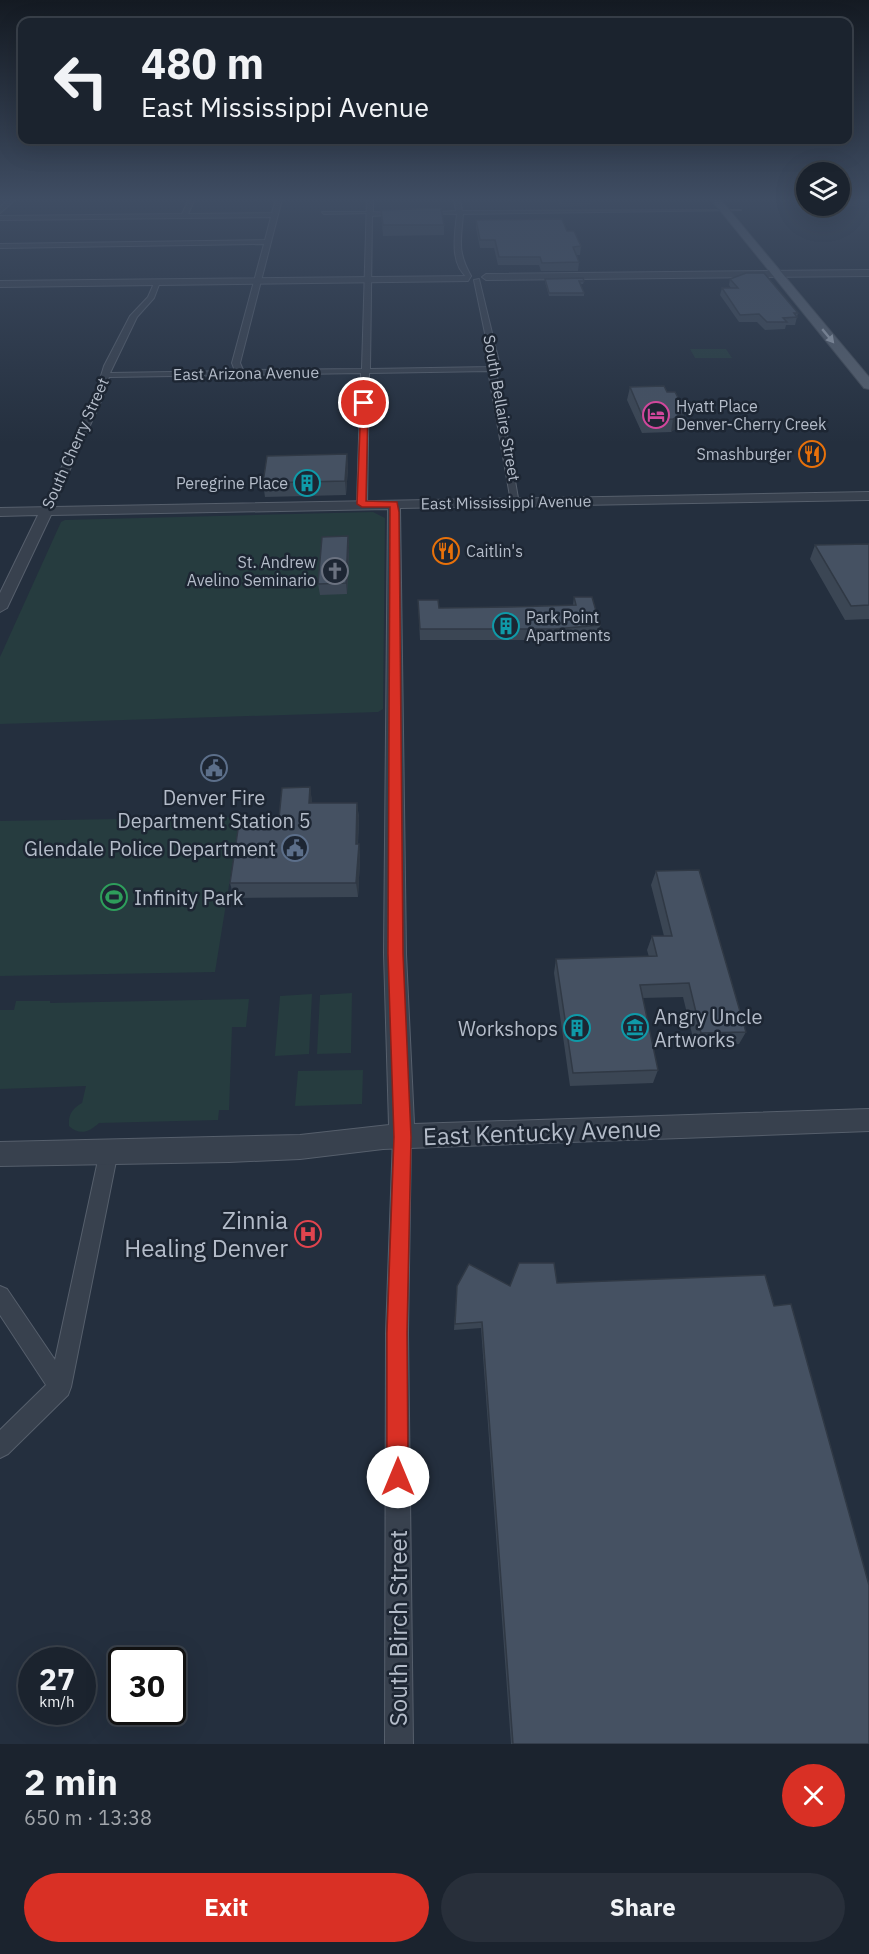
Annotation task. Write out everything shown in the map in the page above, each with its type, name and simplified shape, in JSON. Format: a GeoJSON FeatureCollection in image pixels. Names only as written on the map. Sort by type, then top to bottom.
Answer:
{"type":"FeatureCollection","features":[{"type":"Feature","properties":{"kind":"main road"},"geometry":{"type":"LineString","coordinates":[[783,280],[869,386]]}},
{"type":"Feature","properties":{"kind":"main road"},"geometry":{"type":"LineString","coordinates":[[800,280],[806,287]]}},
{"type":"Feature","properties":{"kind":"street"},"geometry":{"type":"LineString","coordinates":[[0,284],[325,280]]}},
{"type":"Feature","properties":{"kind":"street"},"geometry":{"type":"LineString","coordinates":[[362,504],[368,280]]}},
{"type":"Feature","properties":{"kind":"street","name":"South Bellaire Street"},"geometry":{"type":"LineString","coordinates":[[474,280],[495,369],[493,376],[516,502]]}},
{"type":"Feature","properties":{"kind":"street"},"geometry":{"type":"LineString","coordinates":[[240,372],[236,363],[258,281]]}},
{"type":"Feature","properties":{"kind":"street","name":"South Cherry Street"},"geometry":{"type":"LineString","coordinates":[[0,608],[98,399],[106,375],[134,316],[151,298],[158,282]]}},
{"type":"Feature","properties":{"kind":"street","name":"East Arizona Avenue"},"geometry":{"type":"LineString","coordinates":[[106,375],[495,369]]}},
{"type":"Feature","properties":{"kind":"street","name":"East Mississippi Avenue"},"geometry":{"type":"LineString","coordinates":[[0,513],[362,504],[869,496]]}},
{"type":"Feature","properties":{"kind":"street","name":"South Birch Street"},"geometry":{"type":"LineString","coordinates":[[394,504],[395,944],[402,1137],[397,1333],[399,1744]]}},
{"type":"Feature","properties":{"kind":"street","name":"East Kentucky Avenue"},"geometry":{"type":"LineString","coordinates":[[0,1154],[230,1150],[402,1137],[869,1120]]}},
{"type":"Feature","properties":{"kind":"street"},"geometry":{"type":"LineString","coordinates":[[0,1446],[60,1387],[109,1151]]}},
{"type":"Feature","properties":{"kind":"street"},"geometry":{"type":"LineString","coordinates":[[0,1296],[60,1387]]}},
{"type":"Feature","properties":{"kind":"green space"},"geometry":{"type":"Polygon","coordinates":[[[690,349],[726,349],[732,358],[695,358],[690,349]]]}},
{"type":"Feature","properties":{"kind":"green space"},"geometry":{"type":"Polygon","coordinates":[[[373,512],[385,518],[383,709],[378,712],[0,724],[0,657],[61,522],[65,520],[373,512]]]}},
{"type":"Feature","properties":{"kind":"green space","name":"Infinity Park"},"geometry":{"type":"Polygon","coordinates":[[[240,817],[215,972],[0,976],[0,821],[240,817]]]}},
{"type":"Feature","properties":{"kind":"green space"},"geometry":{"type":"Polygon","coordinates":[[[352,993],[351,1053],[317,1054],[320,995],[352,993]]]}},
{"type":"Feature","properties":{"kind":"green space"},"geometry":{"type":"Polygon","coordinates":[[[312,994],[309,1054],[275,1056],[280,996],[312,994]]]}},
{"type":"Feature","properties":{"kind":"green space"},"geometry":{"type":"Polygon","coordinates":[[[249,999],[246,1027],[232,1027],[229,1110],[219,1110],[218,1120],[99,1123],[88,1131],[81,1132],[69,1126],[69,1118],[76,1107],[82,1103],[86,1086],[0,1089],[0,1010],[14,1010],[16,1001],[50,1001],[50,1003],[249,999]]]}},
{"type":"Feature","properties":{"kind":"green space"},"geometry":{"type":"Polygon","coordinates":[[[363,1070],[362,1104],[295,1106],[298,1071],[363,1070]]]}},
{"type":"Feature","properties":{"kind":"building"},"geometry":{"type":"Polygon","coordinates":[[[545,280],[584,280],[579,281],[584,293],[549,293],[545,280]]]}},
{"type":"Feature","properties":{"kind":"building"},"geometry":{"type":"Polygon","coordinates":[[[731,280],[770,280],[798,313],[794,313],[797,317],[783,318],[787,322],[767,322],[759,314],[740,315],[722,288],[738,288],[731,280]]]}},
{"type":"Feature","properties":{"kind":"building"},"geometry":{"type":"Polygon","coordinates":[[[664,386],[667,392],[675,392],[685,411],[673,419],[644,420],[630,387],[664,386]]]}},
{"type":"Feature","properties":{"kind":"building"},"geometry":{"type":"Polygon","coordinates":[[[347,454],[345,481],[263,483],[267,456],[347,454]]]}},
{"type":"Feature","properties":{"kind":"building","name":"St. Andrew Avelino Seminario"},"geometry":{"type":"Polygon","coordinates":[[[348,536],[346,583],[318,584],[322,537],[348,536]]]}},
{"type":"Feature","properties":{"kind":"building"},"geometry":{"type":"Polygon","coordinates":[[[869,544],[869,605],[851,606],[815,545],[869,544]]]}},
{"type":"Feature","properties":{"kind":"building"},"geometry":{"type":"Polygon","coordinates":[[[574,597],[592,597],[600,625],[555,629],[420,629],[418,600],[438,600],[439,608],[510,607],[576,605],[574,597]]]}},
{"type":"Feature","properties":{"kind":"building"},"geometry":{"type":"Polygon","coordinates":[[[310,787],[309,803],[357,803],[356,844],[359,844],[356,883],[230,883],[239,823],[279,818],[282,788],[310,787]]]}},
{"type":"Feature","properties":{"kind":"building"},"geometry":{"type":"Polygon","coordinates":[[[699,870],[746,1032],[701,1033],[689,983],[640,985],[658,1070],[573,1073],[556,959],[657,956],[652,936],[672,936],[656,871],[699,870]]]}},
{"type":"Feature","properties":{"kind":"building"},"geometry":{"type":"Polygon","coordinates":[[[519,1263],[554,1263],[557,1283],[765,1275],[774,1306],[791,1304],[869,1585],[869,1744],[513,1744],[482,1322],[455,1324],[457,1286],[469,1264],[510,1286],[519,1263]]]}},
{"type":"Feature","properties":{"kind":"place","name":"Hyatt Place Denver-Cherry Creek"},"geometry":{"type":"Point","coordinates":[656,415]}},
{"type":"Feature","properties":{"kind":"place","name":"Smashburger"},"geometry":{"type":"Point","coordinates":[812,454]}},
{"type":"Feature","properties":{"kind":"place","name":"Peregrine Place"},"geometry":{"type":"Point","coordinates":[307,483]}},
{"type":"Feature","properties":{"kind":"place","name":"Caitlin's"},"geometry":{"type":"Point","coordinates":[446,551]}},
{"type":"Feature","properties":{"kind":"place","name":"St. Andrew Avelino Seminario"},"geometry":{"type":"Point","coordinates":[335,571]}},
{"type":"Feature","properties":{"kind":"place","name":"Park Point Apartments"},"geometry":{"type":"Point","coordinates":[506,626]}},
{"type":"Feature","properties":{"kind":"place","name":"Denver Fire Department Station 5"},"geometry":{"type":"Point","coordinates":[214,768]}},
{"type":"Feature","properties":{"kind":"place","name":"Glendale Police Department"},"geometry":{"type":"Point","coordinates":[295,848]}},
{"type":"Feature","properties":{"kind":"place","name":"Infinity Park"},"geometry":{"type":"Point","coordinates":[114,897]}},
{"type":"Feature","properties":{"kind":"place","name":"Angry Uncle Artworks"},"geometry":{"type":"Point","coordinates":[635,1027]}},
{"type":"Feature","properties":{"kind":"place","name":"Workshops"},"geometry":{"type":"Point","coordinates":[577,1028]}},
{"type":"Feature","properties":{"kind":"place","name":"Zinnia Healing Denver"},"geometry":{"type":"Point","coordinates":[308,1234]}},
{"type":"Feature","properties":{"kind":"route"},"geometry":{"type":"LineString","coordinates":[[364,403],[362,504],[394,504],[397,711],[395,954],[402,1137],[397,1333],[398,1477]]}}]}
